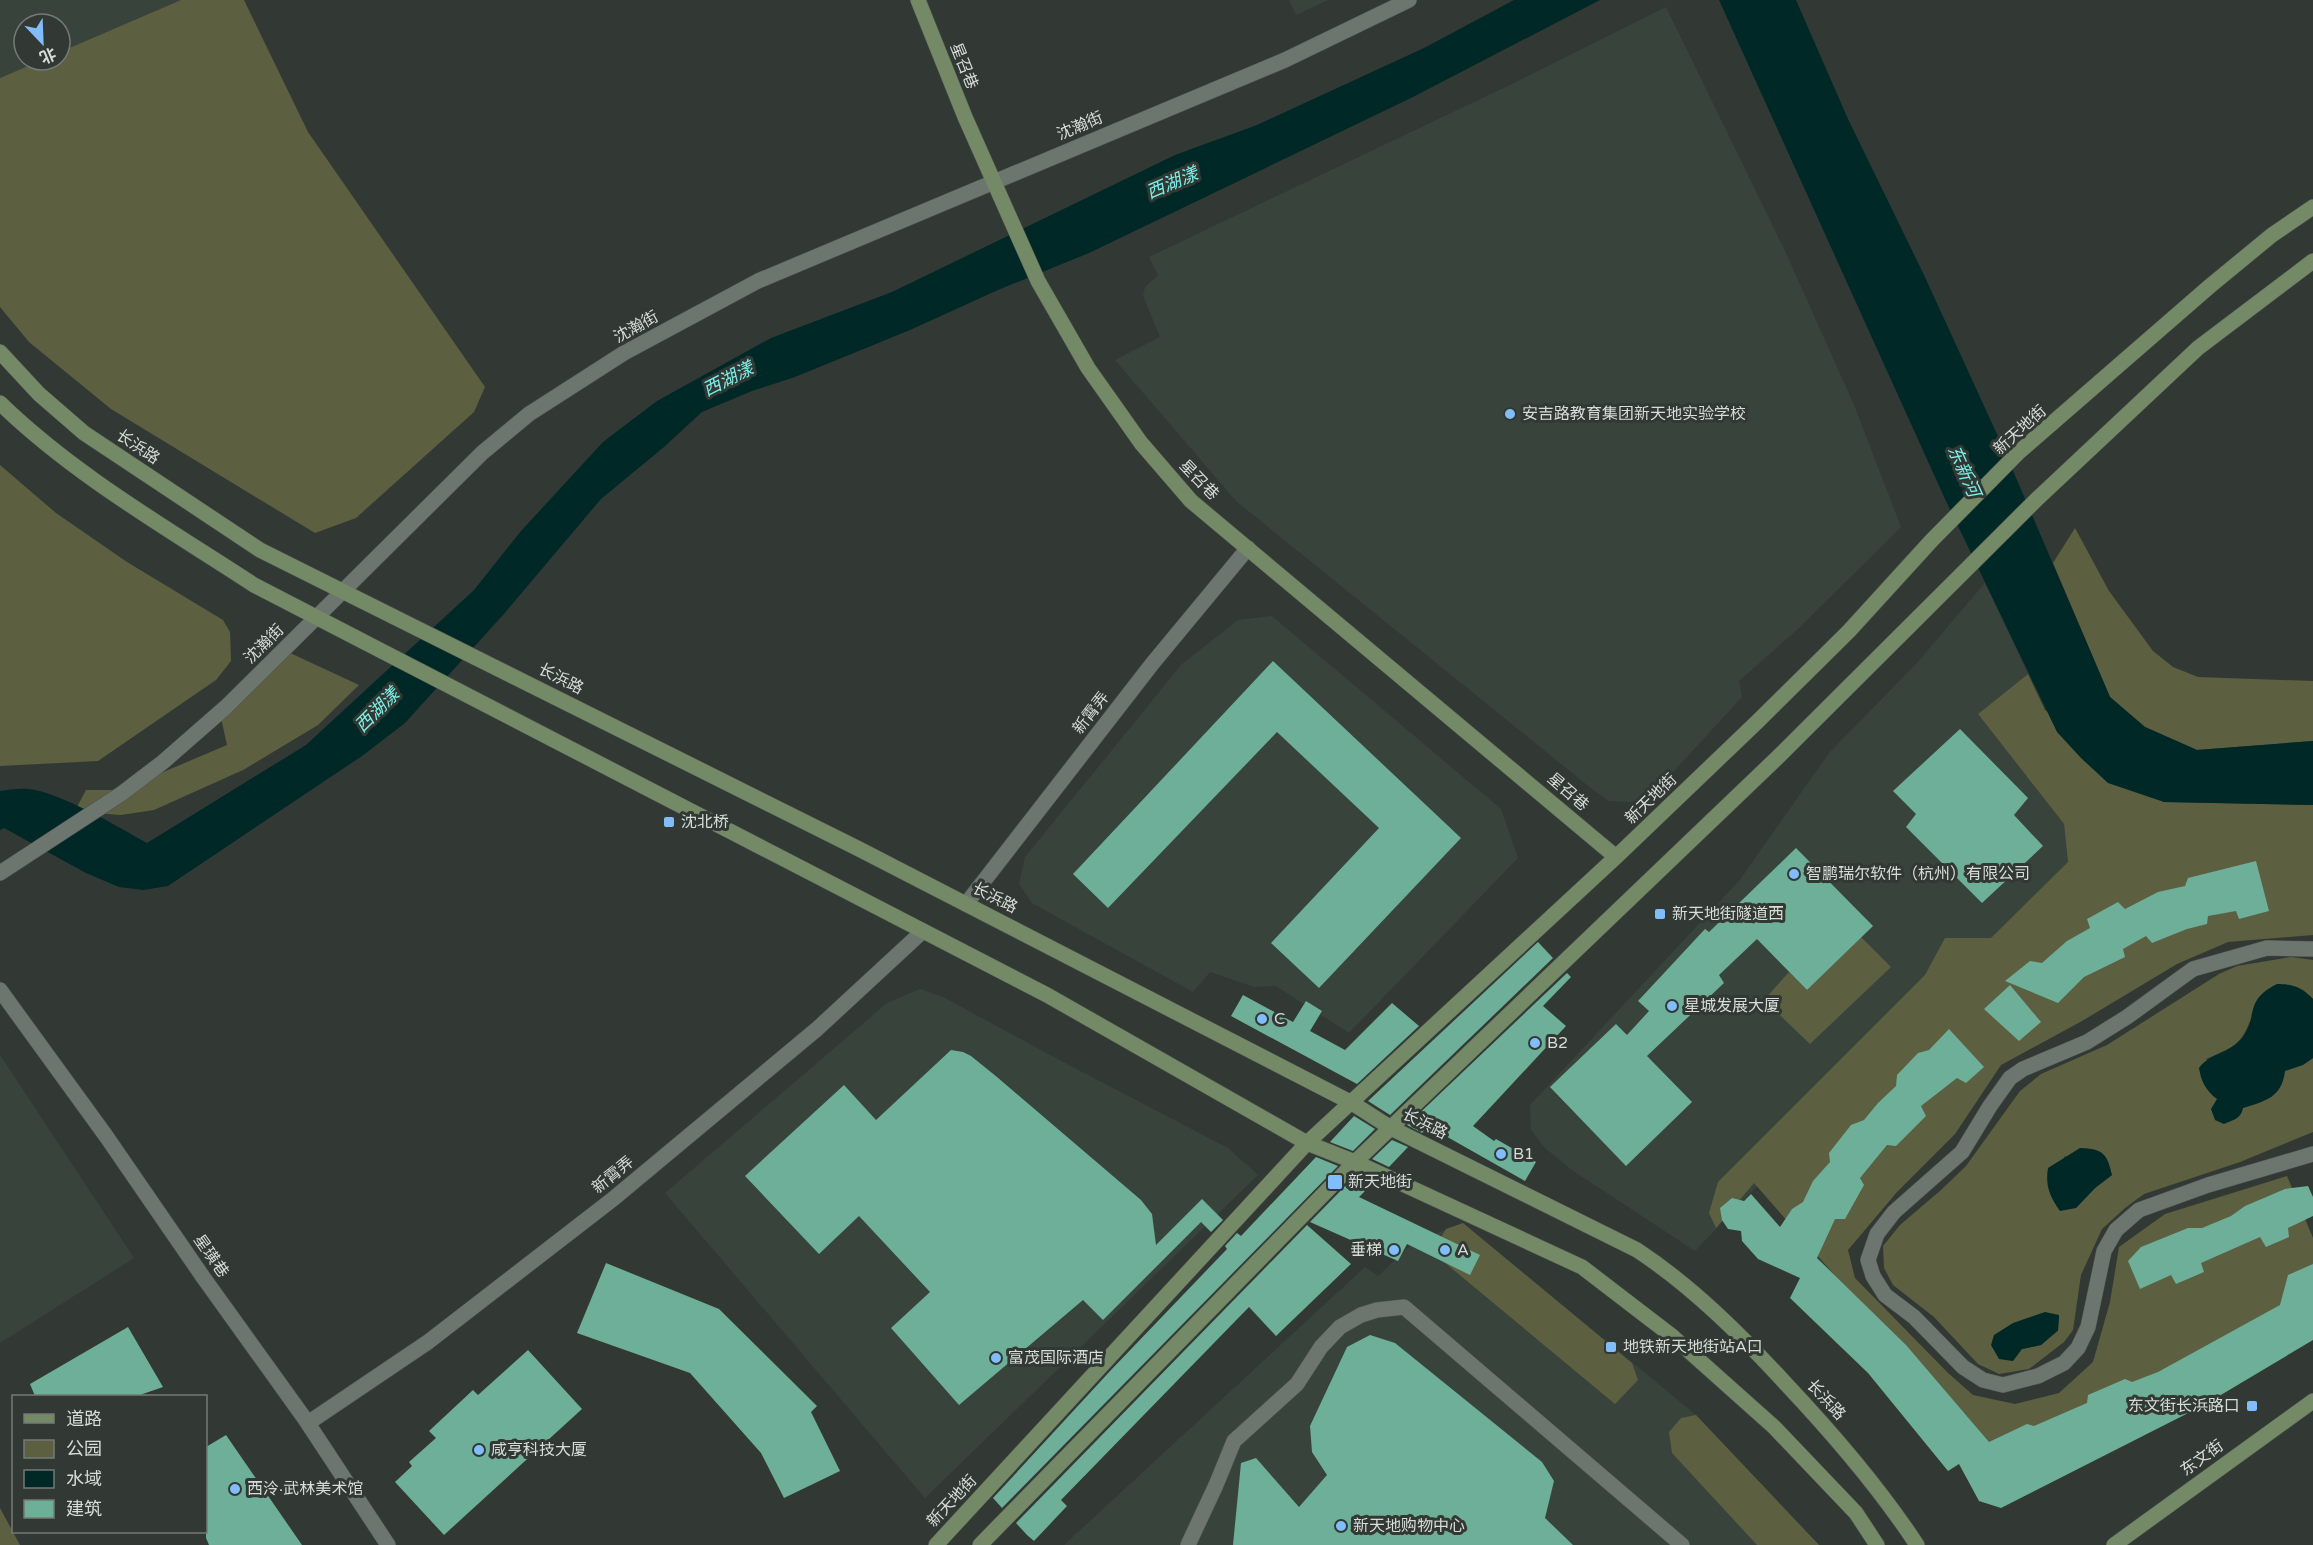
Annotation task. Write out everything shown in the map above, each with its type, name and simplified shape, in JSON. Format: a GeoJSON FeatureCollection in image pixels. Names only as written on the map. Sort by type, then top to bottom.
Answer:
{"type":"FeatureCollection","features":[{"type":"Feature","properties":{"kind":"main road","name":"星召巷"},"geometry":{"type":"LineString","coordinates":[[918,0],[965,117],[1013,220],[1038,281],[1088,368],[1141,443],[1191,501],[1616,857]]}},
{"type":"Feature","properties":{"kind":"main road","name":"新天地街"},"geometry":{"type":"LineString","coordinates":[[936,1545],[1307,1143],[1616,857],[1849,631],[1932,540],[2019,452],[2210,286],[2272,235],[2313,207]]}},
{"type":"Feature","properties":{"kind":"main road"},"geometry":{"type":"LineString","coordinates":[[980,1545],[1355,1162],[1778,757],[1962,571],[2198,348],[2313,261]]}},
{"type":"Feature","properties":{"kind":"main road","name":"长浜路"},"geometry":{"type":"LineString","coordinates":[[0,352],[39,394],[84,433],[260,550],[966,903],[1352,1103],[1390,1128],[1637,1250],[1664,1268],[1750,1345],[1833,1435],[1895,1512],[1917,1545]]}},
{"type":"Feature","properties":{"kind":"main road"},"geometry":{"type":"LineString","coordinates":[[0,403],[32,434],[129,504],[254,585],[1047,995],[1307,1143],[1355,1162],[1582,1267],[1672,1336],[1774,1427],[1856,1513],[1877,1545]]}},
{"type":"Feature","properties":{"kind":"main road","name":"东文街"},"geometry":{"type":"LineString","coordinates":[[2114,1545],[2313,1401]]}},
{"type":"Feature","properties":{"kind":"street","name":"沈瀚街"},"geometry":{"type":"LineString","coordinates":[[0,873],[121,794],[163,762],[227,706],[490,446],[529,414],[624,353],[758,281],[1285,60],[1409,0]]}},
{"type":"Feature","properties":{"kind":"street","name":"新霄弄"},"geometry":{"type":"LineString","coordinates":[[966,903],[1138,682],[1248,548]]}},
{"type":"Feature","properties":{"kind":"street","name":"新霄弄"},"geometry":{"type":"LineString","coordinates":[[308,1424],[428,1342],[613,1198],[817,1029],[923,931]]}},
{"type":"Feature","properties":{"kind":"street"},"geometry":{"type":"LineString","coordinates":[[2313,950],[2267,948],[2193,969],[2127,1017],[2087,1042],[2023,1069],[2010,1078],[1962,1152],[1894,1212],[1877,1234],[1868,1260],[1873,1276],[1885,1295],[1914,1317],[1964,1367],[1983,1380],[2003,1385],[2038,1376],[2064,1363],[2078,1348],[2088,1327],[2104,1251],[2116,1230],[2139,1210],[2208,1185],[2313,1154]]}},
{"type":"Feature","properties":{"kind":"street","name":"星璜巷"},"geometry":{"type":"LineString","coordinates":[[0,990],[106,1136],[308,1424],[388,1545]]}},
{"type":"Feature","properties":{"kind":"street"},"geometry":{"type":"LineString","coordinates":[[1188,1545],[1234,1441],[1297,1384],[1321,1347],[1340,1326],[1377,1310],[1404,1307],[1682,1545]]}},
{"type":"Feature","properties":{"kind":"shaded area"},"geometry":{"type":"Polygon","coordinates":[[[0,0],[181,0],[72,47],[72,12],[12,12],[12,72],[14,72],[0,78],[0,0]]]}},
{"type":"Feature","properties":{"kind":"shaded area"},"geometry":{"type":"Polygon","coordinates":[[[1289,0],[1328,0],[1296,15],[1289,0]]]}},
{"type":"Feature","properties":{"kind":"shaded area","name":"安吉路教育集团新天地实验学校"},"geometry":{"type":"Polygon","coordinates":[[[1666,7],[1785,251],[1854,405],[1901,527],[1800,627],[1739,681],[1742,697],[1663,783],[1640,801],[1609,801],[1236,501],[1115,360],[1160,337],[1143,296],[1145,287],[1158,275],[1149,257],[1514,83],[1666,7]]]}},
{"type":"Feature","properties":{"kind":"shaded area"},"geometry":{"type":"Polygon","coordinates":[[[1985,583],[2028,674],[1978,714],[2064,824],[2068,862],[1695,1251],[1572,1170],[1545,1148],[1531,1130],[1530,1105],[1739,881],[1829,753],[1915,665],[1985,583]]]}},
{"type":"Feature","properties":{"kind":"shaded area"},"geometry":{"type":"Polygon","coordinates":[[[1272,616],[1501,809],[1518,858],[1349,1033],[1276,986],[1254,987],[1210,972],[1193,992],[1032,903],[1019,884],[1025,857],[1182,664],[1238,620],[1272,616]]]}},
{"type":"Feature","properties":{"kind":"shaded area"},"geometry":{"type":"Polygon","coordinates":[[[920,989],[943,997],[1228,1148],[1258,1175],[925,1498],[665,1193],[887,1003],[920,989]]]}},
{"type":"Feature","properties":{"kind":"shaded area"},"geometry":{"type":"Polygon","coordinates":[[[0,1055],[134,1258],[0,1343],[0,1055]]]}},
{"type":"Feature","properties":{"kind":"shaded area","name":"新天地购物中心"},"geometry":{"type":"Polygon","coordinates":[[[1463,1223],[1696,1415],[1819,1545],[1064,1545],[1365,1267],[1378,1276],[1414,1242],[1463,1223]]]}},
{"type":"Feature","properties":{"kind":"green space"},"geometry":{"type":"Polygon","coordinates":[[[181,0],[244,0],[308,132],[485,387],[474,412],[356,518],[315,533],[111,409],[29,342],[0,307],[0,78],[14,72],[72,72],[72,47],[181,0]]]}},
{"type":"Feature","properties":{"kind":"green space"},"geometry":{"type":"Polygon","coordinates":[[[0,465],[56,513],[127,562],[223,620],[230,632],[231,661],[216,680],[98,761],[0,766],[0,465]]]}},
{"type":"Feature","properties":{"kind":"green space"},"geometry":{"type":"Polygon","coordinates":[[[2075,528],[2109,591],[2153,651],[2173,667],[2198,677],[2313,681],[2313,741],[2197,750],[2145,727],[2110,697],[2053,563],[2075,528]]]}},
{"type":"Feature","properties":{"kind":"green space"},"geometry":{"type":"Polygon","coordinates":[[[288,652],[359,685],[318,725],[243,770],[154,810],[121,815],[93,813],[77,807],[86,790],[121,790],[227,745],[221,718],[288,652]]]}},
{"type":"Feature","properties":{"kind":"green space"},"geometry":{"type":"Polygon","coordinates":[[[2028,674],[2045,710],[2164,802],[2313,805],[2313,935],[2228,942],[2177,964],[2082,1021],[2001,1065],[1955,1134],[1897,1192],[1848,1250],[1855,1278],[1948,1373],[1973,1395],[2015,1404],[2059,1393],[2093,1362],[2110,1302],[2119,1247],[2165,1214],[2287,1176],[2313,1238],[2313,1297],[1995,1459],[1754,1183],[1716,1228],[1709,1213],[1718,1182],[1925,975],[1945,938],[1991,938],[2068,862],[2064,824],[1978,714],[2028,674]]]}},
{"type":"Feature","properties":{"kind":"green space"},"geometry":{"type":"Polygon","coordinates":[[[1861,937],[1891,967],[1810,1044],[1764,1000],[1789,972],[1807,990],[1861,937]]]}},
{"type":"Feature","properties":{"kind":"green space"},"geometry":{"type":"Polygon","coordinates":[[[2291,957],[2313,960],[2313,999],[2309,995],[2250,1021],[2238,1042],[2206,1059],[2243,1108],[2252,1105],[2263,1096],[2286,1070],[2313,1058],[2313,1132],[2240,1162],[2144,1194],[2102,1229],[2081,1275],[2073,1330],[2064,1342],[2029,1369],[1999,1374],[1978,1364],[1934,1317],[1893,1285],[1884,1268],[1883,1246],[1900,1225],[1966,1166],[2020,1091],[2041,1074],[2107,1045],[2219,974],[2237,966],[2291,957]],[[2064,1156],[2076,1208],[2095,1188],[2112,1175],[2064,1156]],[[2059,1315],[2022,1349],[2041,1345],[2058,1331],[2059,1315]]]}},
{"type":"Feature","properties":{"kind":"green space"},"geometry":{"type":"Polygon","coordinates":[[[1463,1223],[1632,1363],[1638,1380],[1615,1404],[1438,1257],[1437,1244],[1446,1229],[1463,1223]]]}},
{"type":"Feature","properties":{"kind":"green space"},"geometry":{"type":"Polygon","coordinates":[[[1696,1415],[1819,1545],[1757,1545],[1672,1453],[1669,1432],[1681,1418],[1696,1415]]]}},
{"type":"Feature","properties":{"kind":"green space"},"geometry":{"type":"Polygon","coordinates":[[[0,1508],[20,1545],[0,1545],[0,1508]]]}},
{"type":"Feature","properties":{"kind":"water","name":"西湖漾"},"geometry":{"type":"Polygon","coordinates":[[[1514,0],[1600,0],[1411,98],[1089,253],[998,290],[910,330],[702,412],[601,499],[503,615],[405,723],[362,756],[168,886],[143,890],[119,887],[86,873],[4,828],[0,830],[0,791],[28,789],[41,791],[72,803],[147,843],[306,745],[474,590],[521,531],[603,442],[657,401],[771,338],[892,292],[1175,155],[1257,125],[1424,48],[1514,0]]]}},
{"type":"Feature","properties":{"kind":"water","name":"东新河"},"geometry":{"type":"Polygon","coordinates":[[[1719,0],[1796,0],[1848,119],[1924,275],[2002,445],[2110,697],[2145,727],[2197,750],[2313,741],[2313,805],[2164,802],[2108,783],[2057,732],[1945,499],[1719,0]]]}},
{"type":"Feature","properties":{"kind":"water"},"geometry":{"type":"Polygon","coordinates":[[[2277,984],[2297,987],[2313,999],[2313,1058],[2303,1065],[2285,1071],[2280,1087],[2272,1097],[2243,1108],[2238,1117],[2224,1124],[2215,1120],[2211,1109],[2217,1099],[2205,1085],[2199,1068],[2242,1038],[2250,1023],[2255,1003],[2266,990],[2277,984]]]}},
{"type":"Feature","properties":{"kind":"water"},"geometry":{"type":"Polygon","coordinates":[[[2080,1148],[2099,1151],[2103,1154],[2112,1175],[2095,1188],[2076,1208],[2060,1211],[2049,1191],[2048,1168],[2080,1148]]]}},
{"type":"Feature","properties":{"kind":"water"},"geometry":{"type":"Polygon","coordinates":[[[2045,1312],[2059,1315],[2058,1330],[2041,1345],[2022,1349],[2013,1361],[1999,1359],[1991,1345],[1994,1335],[2013,1323],[2045,1312]]]}},
{"type":"Feature","properties":{"kind":"building"},"geometry":{"type":"Polygon","coordinates":[[[1273,661],[1461,838],[1319,988],[1271,943],[1379,828],[1277,732],[1108,908],[1073,874],[1273,661]]]}},
{"type":"Feature","properties":{"kind":"building"},"geometry":{"type":"Polygon","coordinates":[[[1960,729],[2028,798],[2014,815],[2043,846],[1982,903],[1906,827],[1916,814],[1893,791],[1960,729]]]}},
{"type":"Feature","properties":{"kind":"building","name":"星城发展大厦"},"geometry":{"type":"Polygon","coordinates":[[[1796,848],[1873,926],[1807,990],[1757,939],[1719,975],[1724,983],[1647,1056],[1692,1102],[1626,1166],[1550,1087],[1616,1024],[1627,1035],[1649,1011],[1638,1001],[1705,929],[1709,932],[1796,848]]]}},
{"type":"Feature","properties":{"kind":"building"},"geometry":{"type":"Polygon","coordinates":[[[2256,861],[2269,911],[2239,919],[2236,911],[2208,916],[2207,924],[2187,929],[2152,943],[2146,936],[2123,949],[2125,957],[2084,977],[2058,1003],[2005,981],[2030,961],[2042,963],[2067,941],[2090,928],[2087,919],[2118,902],[2125,909],[2158,892],[2185,886],[2188,878],[2256,861]]]}},
{"type":"Feature","properties":{"kind":"building"},"geometry":{"type":"Polygon","coordinates":[[[1538,942],[1553,958],[1390,1115],[1368,1101],[1538,942]]]}},
{"type":"Feature","properties":{"kind":"building"},"geometry":{"type":"Polygon","coordinates":[[[1567,973],[1571,977],[1543,1006],[1566,1026],[1473,1126],[1494,1141],[1496,1139],[1536,1162],[1525,1181],[1428,1126],[1422,1133],[1407,1125],[1567,973]]]}},
{"type":"Feature","properties":{"kind":"building"},"geometry":{"type":"Polygon","coordinates":[[[2010,985],[2041,1022],[2019,1041],[1984,1009],[2010,985]]]}},
{"type":"Feature","properties":{"kind":"building"},"geometry":{"type":"Polygon","coordinates":[[[1243,995],[1293,1022],[1306,1001],[1322,1011],[1310,1031],[1345,1050],[1392,1003],[1419,1026],[1357,1084],[1231,1016],[1243,995]]]}},
{"type":"Feature","properties":{"kind":"building"},"geometry":{"type":"Polygon","coordinates":[[[1949,1029],[1984,1067],[1966,1083],[1957,1078],[1921,1106],[1926,1116],[1896,1146],[1887,1145],[1860,1178],[1864,1185],[1845,1219],[1835,1219],[1817,1258],[1906,1345],[1989,1442],[2027,1424],[2034,1426],[2087,1403],[2088,1395],[2125,1379],[2132,1382],[2158,1372],[2280,1305],[2288,1275],[2313,1264],[2313,1340],[2204,1405],[2001,1508],[1979,1501],[1959,1464],[1948,1471],[1868,1373],[1790,1298],[1800,1278],[1758,1259],[1742,1241],[1741,1231],[1728,1229],[1722,1220],[1720,1208],[1732,1198],[1744,1201],[1751,1194],[1780,1227],[1792,1209],[1803,1202],[1813,1181],[1830,1162],[1829,1153],[1851,1125],[1864,1120],[1896,1086],[1897,1075],[1918,1053],[1929,1050],[1949,1029]]]}},
{"type":"Feature","properties":{"kind":"building"},"geometry":{"type":"Polygon","coordinates":[[[951,1050],[971,1056],[1141,1200],[1152,1214],[1156,1245],[1202,1199],[1223,1220],[1211,1232],[1201,1222],[1103,1320],[1083,1300],[959,1405],[891,1328],[930,1292],[859,1216],[819,1254],[745,1176],[844,1085],[876,1120],[951,1050]]]}},
{"type":"Feature","properties":{"kind":"building"},"geometry":{"type":"Polygon","coordinates":[[[1354,1116],[1375,1129],[1353,1151],[1330,1142],[1354,1116]]]}},
{"type":"Feature","properties":{"kind":"building"},"geometry":{"type":"Polygon","coordinates":[[[1392,1140],[1408,1147],[1389,1167],[1372,1159],[1392,1140]]]}},
{"type":"Feature","properties":{"kind":"building"},"geometry":{"type":"Polygon","coordinates":[[[1316,1157],[1338,1166],[1002,1508],[993,1498],[1227,1249],[1225,1246],[1237,1233],[1241,1236],[1316,1157]]]}},
{"type":"Feature","properties":{"kind":"building"},"geometry":{"type":"Polygon","coordinates":[[[1357,1174],[1374,1182],[1359,1197],[1480,1255],[1470,1275],[1407,1244],[1398,1261],[1310,1222],[1357,1174]]]}},
{"type":"Feature","properties":{"kind":"building"},"geometry":{"type":"Polygon","coordinates":[[[2308,1186],[2313,1197],[2313,1216],[2288,1228],[2289,1237],[2266,1247],[2260,1237],[2201,1263],[2204,1272],[2176,1284],[2171,1275],[2140,1289],[2128,1261],[2141,1247],[2188,1228],[2202,1228],[2285,1189],[2308,1186]]]}},
{"type":"Feature","properties":{"kind":"building"},"geometry":{"type":"Polygon","coordinates":[[[1307,1225],[1351,1264],[1276,1336],[1249,1307],[1061,1500],[1067,1506],[1034,1541],[1027,1535],[1016,1523],[1307,1225]]]}},
{"type":"Feature","properties":{"kind":"building"},"geometry":{"type":"Polygon","coordinates":[[[606,1263],[719,1309],[817,1406],[811,1412],[840,1471],[784,1498],[761,1453],[690,1373],[577,1333],[606,1263]]]}},
{"type":"Feature","properties":{"kind":"building"},"geometry":{"type":"Polygon","coordinates":[[[128,1327],[163,1387],[140,1395],[35,1395],[30,1384],[128,1327]]]}},
{"type":"Feature","properties":{"kind":"building"},"geometry":{"type":"Polygon","coordinates":[[[1370,1335],[1395,1343],[1542,1462],[1554,1481],[1545,1518],[1573,1545],[1233,1545],[1241,1463],[1256,1458],[1299,1507],[1327,1475],[1312,1452],[1310,1426],[1347,1347],[1370,1335]]]}},
{"type":"Feature","properties":{"kind":"building","name":"咸亨科技大厦"},"geometry":{"type":"Polygon","coordinates":[[[528,1350],[582,1409],[444,1535],[395,1482],[412,1466],[409,1462],[436,1438],[429,1431],[473,1390],[478,1395],[528,1350]]]}},
{"type":"Feature","properties":{"kind":"building","name":"西泠·武林美术馆"},"geometry":{"type":"Polygon","coordinates":[[[226,1435],[302,1545],[209,1545],[206,1538],[207,1446],[226,1435]]]}},
{"type":"Feature","properties":{"kind":"place","name":"安吉路教育集团新天地实验学校"},"geometry":{"type":"Point","coordinates":[1510,414]}},
{"type":"Feature","properties":{"kind":"place","name":"沈北桥"},"geometry":{"type":"Point","coordinates":[669,822]}},
{"type":"Feature","properties":{"kind":"place","name":"智鹏瑞尔软件（杭州）有限公司"},"geometry":{"type":"Point","coordinates":[1794,874]}},
{"type":"Feature","properties":{"kind":"place","name":"新天地街隧道西"},"geometry":{"type":"Point","coordinates":[1660,914]}},
{"type":"Feature","properties":{"kind":"place","name":"星城发展大厦"},"geometry":{"type":"Point","coordinates":[1672,1006]}},
{"type":"Feature","properties":{"kind":"place","name":"C"},"geometry":{"type":"Point","coordinates":[1262,1019]}},
{"type":"Feature","properties":{"kind":"place","name":"B2"},"geometry":{"type":"Point","coordinates":[1535,1043]}},
{"type":"Feature","properties":{"kind":"place","name":"B1"},"geometry":{"type":"Point","coordinates":[1501,1154]}},
{"type":"Feature","properties":{"kind":"place","name":"新天地街"},"geometry":{"type":"Point","coordinates":[1335,1182]}},
{"type":"Feature","properties":{"kind":"place","name":"垂梯"},"geometry":{"type":"Point","coordinates":[1394,1250]}},
{"type":"Feature","properties":{"kind":"place","name":"A"},"geometry":{"type":"Point","coordinates":[1445,1250]}},
{"type":"Feature","properties":{"kind":"place","name":"地铁新天地街站A口"},"geometry":{"type":"Point","coordinates":[1611,1347]}},
{"type":"Feature","properties":{"kind":"place","name":"富茂国际酒店"},"geometry":{"type":"Point","coordinates":[996,1358]}},
{"type":"Feature","properties":{"kind":"place","name":"东文街长浜路口"},"geometry":{"type":"Point","coordinates":[2252,1406]}},
{"type":"Feature","properties":{"kind":"place","name":"咸亨科技大厦"},"geometry":{"type":"Point","coordinates":[479,1450]}},
{"type":"Feature","properties":{"kind":"place","name":"西泠·武林美术馆"},"geometry":{"type":"Point","coordinates":[235,1489]}},
{"type":"Feature","properties":{"kind":"place","name":"新天地购物中心"},"geometry":{"type":"Point","coordinates":[1341,1526]}}]}
